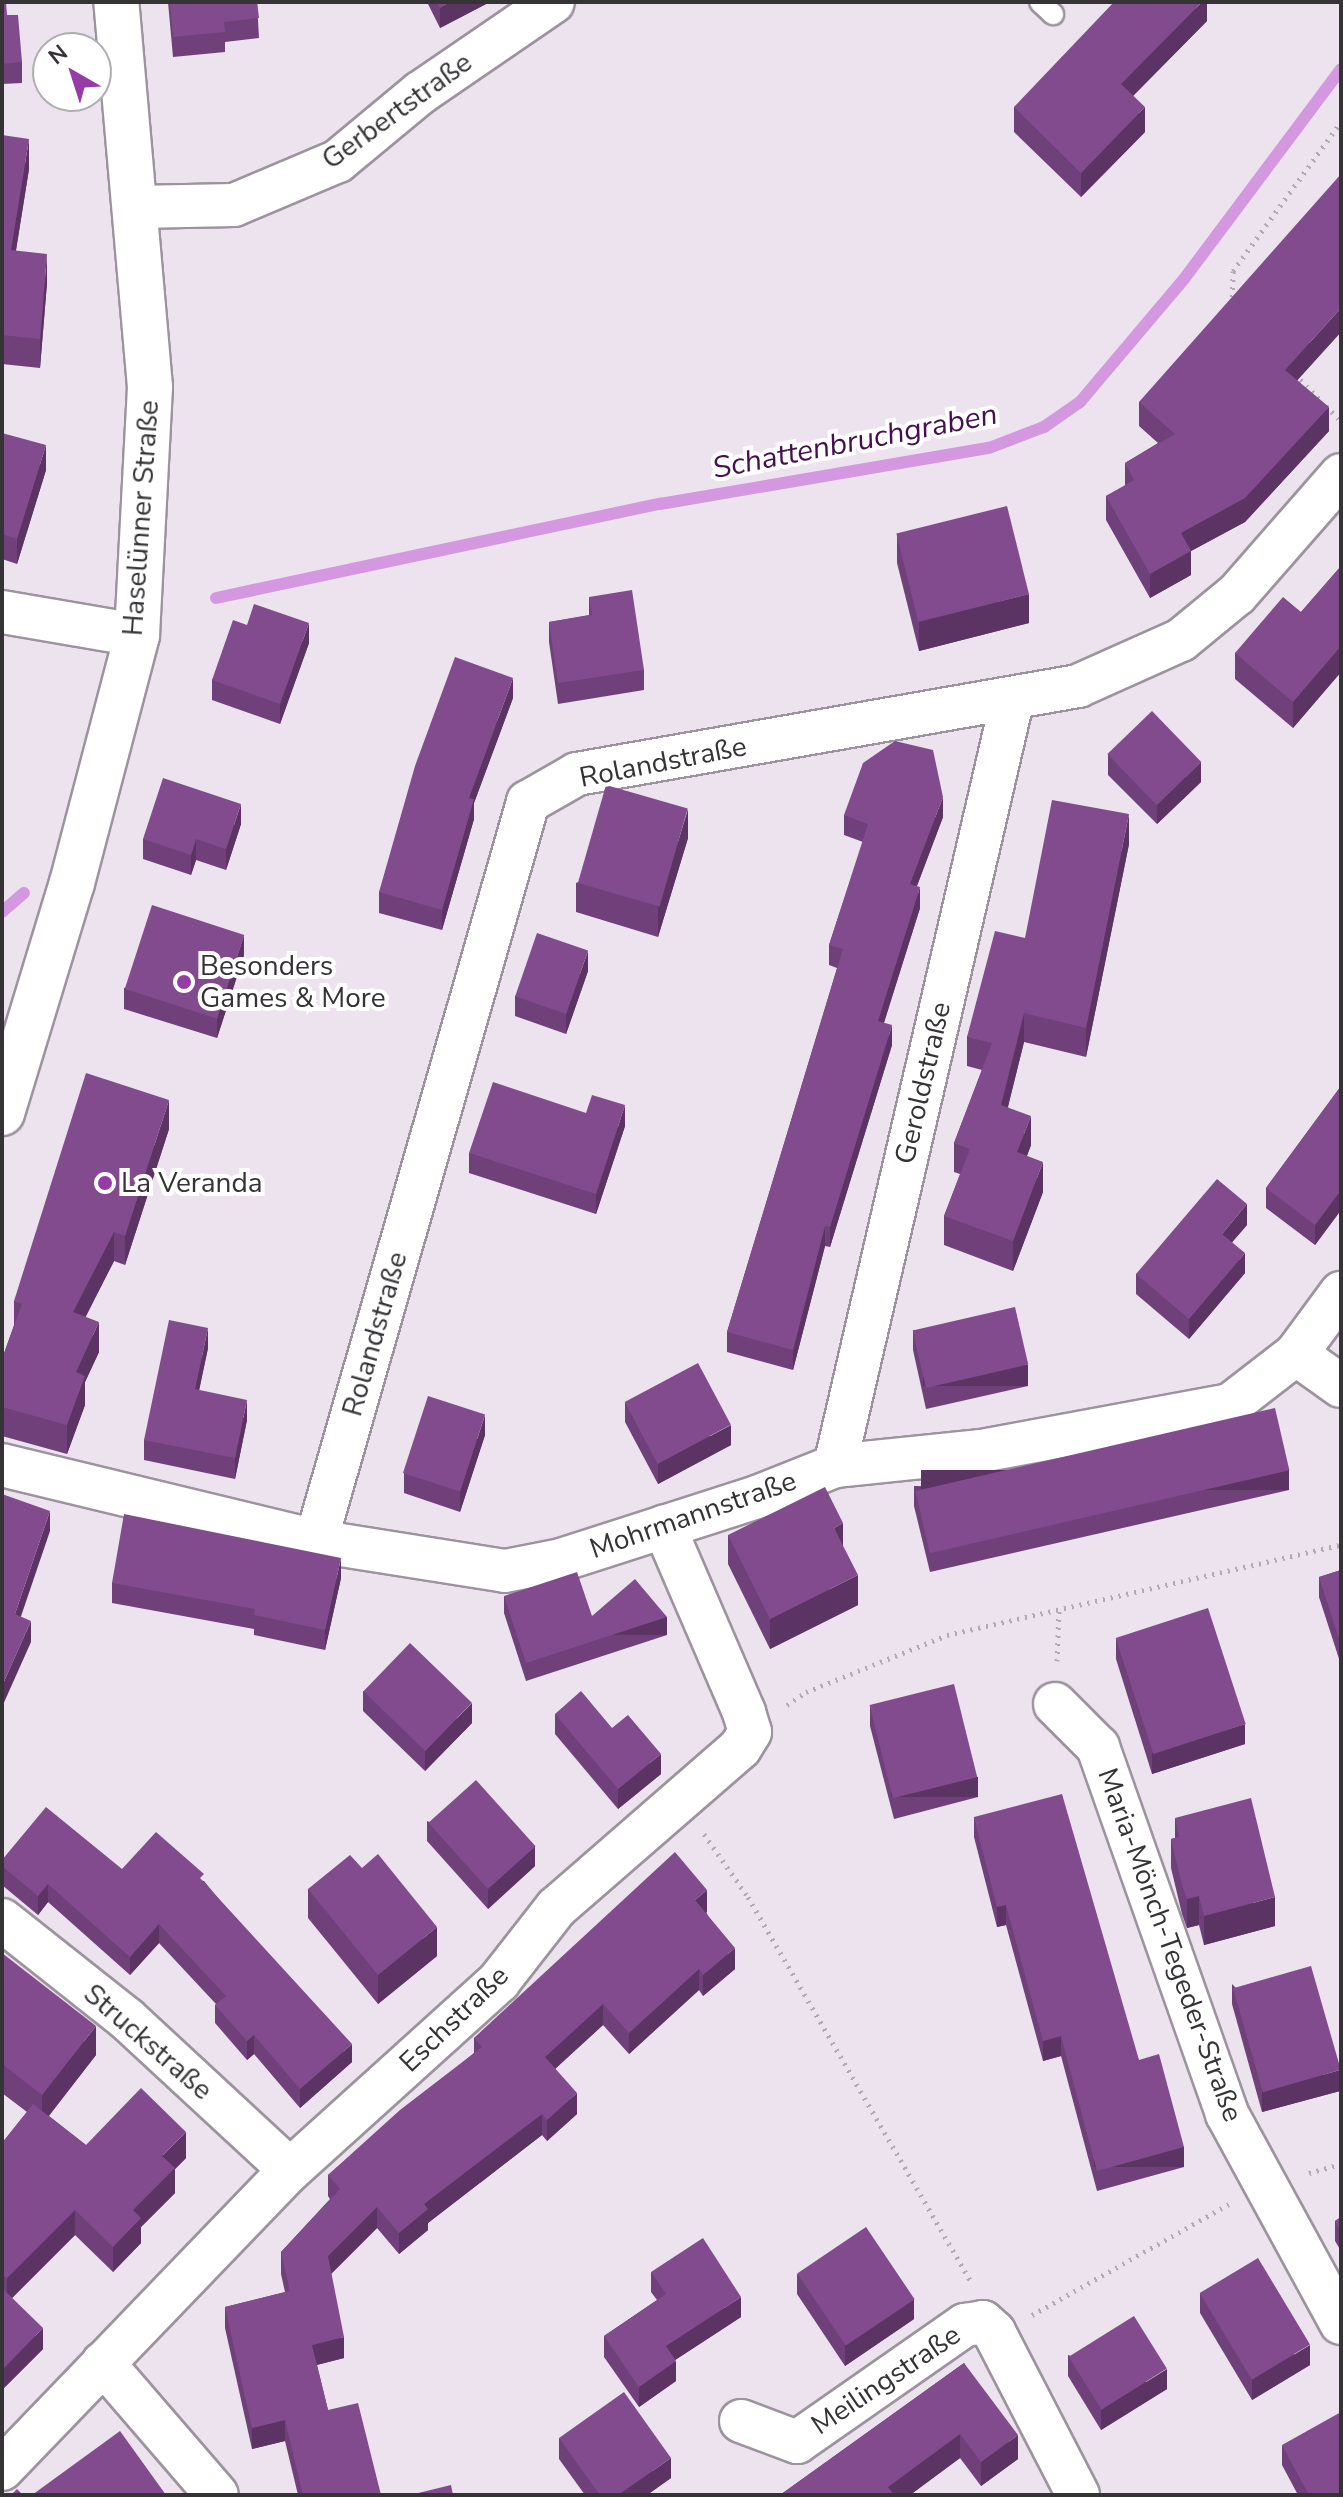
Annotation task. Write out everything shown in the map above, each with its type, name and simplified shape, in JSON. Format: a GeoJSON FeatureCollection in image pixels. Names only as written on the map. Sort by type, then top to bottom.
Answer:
{"type":"FeatureCollection","features":[{"type":"Feature","properties":{"kind":"street","name":"Haselünner Straße"},"geometry":{"type":"LineString","coordinates":[[2,1113],[72,883],[137,635],[150,387],[137,207],[116,2]]}},
{"type":"Feature","properties":{"kind":"street","name":"Gerbertstraße"},"geometry":{"type":"LineString","coordinates":[[137,207],[234,205],[338,161],[420,93],[553,2]]}},
{"type":"Feature","properties":{"kind":"street","name":"Rolandstraße"},"geometry":{"type":"LineString","coordinates":[[316,1541],[528,802],[577,774],[1012,701],[1078,686],[1181,640],[1237,594],[1341,475]]}},
{"type":"Feature","properties":{"kind":"street"},"geometry":{"type":"LineString","coordinates":[[2,612],[137,635]]}},
{"type":"Feature","properties":{"kind":"street","name":"Geroldstraße"},"geometry":{"type":"LineString","coordinates":[[835,1466],[1012,701]]}},
{"type":"Feature","properties":{"kind":"street","name":"Mohrmannstraße"},"geometry":{"type":"LineString","coordinates":[[2,1465],[316,1541],[505,1571],[561,1560],[835,1466],[981,1451],[1230,1405],[1296,1354],[1341,1293]]}},
{"type":"Feature","properties":{"kind":"street"},"geometry":{"type":"LineString","coordinates":[[1296,1354],[1341,1386]]}},
{"type":"Feature","properties":{"kind":"street"},"geometry":{"type":"LineString","coordinates":[[664,1526],[750,1732]]}},
{"type":"Feature","properties":{"kind":"street","name":"Maria-Mönch-Tegeder-Straße"},"geometry":{"type":"LineString","coordinates":[[1055,1704],[1098,1747],[1227,2114],[1341,2323]]}},
{"type":"Feature","properties":{"kind":"street","name":"Eschstraße"},"geometry":{"type":"LineString","coordinates":[[2,2469],[290,2170],[499,1981],[556,1908],[740,1748],[750,1732]]}},
{"type":"Feature","properties":{"kind":"street","name":"Struckstraße"},"geometry":{"type":"LineString","coordinates":[[2,1920],[127,2019],[290,2170]]}},
{"type":"Feature","properties":{"kind":"street","name":"Meilingstraße"},"geometry":{"type":"LineString","coordinates":[[741,2421],[797,2442],[965,2325],[983,2322],[994,2332],[1078,2495]]}},
{"type":"Feature","properties":{"kind":"street"},"geometry":{"type":"LineString","coordinates":[[103,2363],[217,2495]]}},
{"type":"Feature","properties":{"kind":"path"},"geometry":{"type":"LineString","coordinates":[[1235,314],[1229,298],[1233,271],[1341,122]]}},
{"type":"Feature","properties":{"kind":"path"},"geometry":{"type":"LineString","coordinates":[[1288,367],[1341,421]]}},
{"type":"Feature","properties":{"kind":"path"},"geometry":{"type":"LineString","coordinates":[[750,1732],[806,1692],[871,1663],[947,1635],[1341,1545]]}},
{"type":"Feature","properties":{"kind":"path"},"geometry":{"type":"LineString","coordinates":[[1055,1704],[1059,1610]]}},
{"type":"Feature","properties":{"kind":"path"},"geometry":{"type":"LineString","coordinates":[[680,1800],[748,1897],[845,2061],[970,2282],[983,2322],[1018,2324],[1156,2242],[1267,2185],[1341,2164]]}},
{"type":"Feature","properties":{"kind":"building"},"geometry":{"type":"Polygon","coordinates":[[[2,2],[6,2],[7,15],[18,15],[22,62],[2,64],[2,2]]]}},
{"type":"Feature","properties":{"kind":"building"},"geometry":{"type":"Polygon","coordinates":[[[170,2],[257,2],[259,18],[224,22],[225,32],[173,37],[170,2]]]}},
{"type":"Feature","properties":{"kind":"building"},"geometry":{"type":"Polygon","coordinates":[[[1114,2],[1202,2],[1121,84],[1145,107],[1081,173],[1014,107],[1114,2]]]}},
{"type":"Feature","properties":{"kind":"building"},"geometry":{"type":"Polygon","coordinates":[[[2,135],[29,139],[11,250],[47,254],[40,339],[2,335],[2,135]]]}},
{"type":"Feature","properties":{"kind":"building"},"geometry":{"type":"Polygon","coordinates":[[[1341,174],[1341,308],[1285,370],[1329,407],[1245,498],[1181,533],[1191,551],[1150,574],[1106,496],[1134,480],[1125,463],[1175,434],[1139,402],[1341,174]]]}},
{"type":"Feature","properties":{"kind":"building"},"geometry":{"type":"Polygon","coordinates":[[[2,433],[46,445],[17,539],[2,534],[2,433]]]}},
{"type":"Feature","properties":{"kind":"building"},"geometry":{"type":"Polygon","coordinates":[[[1007,506],[1029,594],[918,622],[896,534],[1007,506]]]}},
{"type":"Feature","properties":{"kind":"building"},"geometry":{"type":"Polygon","coordinates":[[[1341,566],[1341,646],[1293,702],[1235,653],[1283,597],[1301,612],[1341,566]]]}},
{"type":"Feature","properties":{"kind":"building"},"geometry":{"type":"Polygon","coordinates":[[[632,590],[644,670],[558,683],[549,622],[592,615],[589,597],[632,590]]]}},
{"type":"Feature","properties":{"kind":"building"},"geometry":{"type":"Polygon","coordinates":[[[254,604],[309,623],[280,704],[212,680],[233,620],[247,625],[254,604]]]}},
{"type":"Feature","properties":{"kind":"building"},"geometry":{"type":"Polygon","coordinates":[[[455,657],[513,678],[469,798],[474,799],[442,910],[379,892],[415,766],[455,657]]]}},
{"type":"Feature","properties":{"kind":"building"},"geometry":{"type":"Polygon","coordinates":[[[1152,711],[1201,762],[1157,805],[1107,754],[1152,711]]]}},
{"type":"Feature","properties":{"kind":"building"},"geometry":{"type":"Polygon","coordinates":[[[895,741],[933,750],[943,797],[910,884],[920,887],[878,1021],[892,1025],[830,1227],[825,1226],[793,1350],[727,1332],[843,949],[829,945],[868,824],[844,815],[863,763],[895,741]]]}},
{"type":"Feature","properties":{"kind":"building"},"geometry":{"type":"Polygon","coordinates":[[[163,778],[241,804],[226,849],[196,839],[191,855],[143,839],[163,778]]]}},
{"type":"Feature","properties":{"kind":"building"},"geometry":{"type":"Polygon","coordinates":[[[606,785],[688,808],[660,906],[578,883],[606,785]]]}},
{"type":"Feature","properties":{"kind":"building"},"geometry":{"type":"Polygon","coordinates":[[[1052,800],[1129,814],[1086,1028],[1024,1013],[1001,1105],[1031,1116],[1017,1152],[1043,1162],[1013,1241],[944,1216],[970,1149],[954,1143],[992,1043],[967,1037],[995,931],[1025,938],[1052,800]]]}},
{"type":"Feature","properties":{"kind":"building","name":"Besonders Games & More"},"geometry":{"type":"Polygon","coordinates":[[[152,905],[244,935],[217,1019],[125,989],[152,905]]]}},
{"type":"Feature","properties":{"kind":"building"},"geometry":{"type":"Polygon","coordinates":[[[537,933],[588,951],[566,1014],[515,996],[537,933]]]}},
{"type":"Feature","properties":{"kind":"building"},"geometry":{"type":"Polygon","coordinates":[[[86,1073],[169,1100],[125,1236],[114,1232],[73,1312],[99,1322],[76,1372],[85,1376],[67,1425],[2,1407],[2,1359],[22,1304],[14,1301],[86,1073]]]}},
{"type":"Feature","properties":{"kind":"building"},"geometry":{"type":"Polygon","coordinates":[[[493,1082],[586,1113],[592,1095],[625,1105],[596,1194],[469,1153],[493,1082]]]}},
{"type":"Feature","properties":{"kind":"building"},"geometry":{"type":"Polygon","coordinates":[[[1341,1086],[1341,1190],[1315,1225],[1266,1188],[1341,1086]]]}},
{"type":"Feature","properties":{"kind":"building"},"geometry":{"type":"Polygon","coordinates":[[[1217,1179],[1247,1204],[1222,1234],[1245,1253],[1189,1319],[1136,1274],[1217,1179]]]}},
{"type":"Feature","properties":{"kind":"building"},"geometry":{"type":"Polygon","coordinates":[[[1015,1307],[1028,1364],[926,1388],[913,1331],[1015,1307]]]}},
{"type":"Feature","properties":{"kind":"building"},"geometry":{"type":"Polygon","coordinates":[[[169,1320],[208,1328],[195,1389],[247,1400],[235,1458],[144,1440],[169,1320]]]}},
{"type":"Feature","properties":{"kind":"building"},"geometry":{"type":"Polygon","coordinates":[[[698,1363],[731,1425],[658,1464],[625,1402],[698,1363]]]}},
{"type":"Feature","properties":{"kind":"building"},"geometry":{"type":"Polygon","coordinates":[[[428,1396],[485,1415],[460,1492],[403,1473],[428,1396]]]}},
{"type":"Feature","properties":{"kind":"building"},"geometry":{"type":"Polygon","coordinates":[[[1275,1408],[1289,1470],[930,1553],[915,1491],[1275,1408]]]}},
{"type":"Feature","properties":{"kind":"building"},"geometry":{"type":"Polygon","coordinates":[[[825,1487],[843,1523],[834,1528],[858,1575],[770,1619],[728,1535],[825,1487]]]}},
{"type":"Feature","properties":{"kind":"building"},"geometry":{"type":"Polygon","coordinates":[[[2,1494],[50,1511],[15,1614],[31,1621],[2,1686],[2,1494]]]}},
{"type":"Feature","properties":{"kind":"building"},"geometry":{"type":"Polygon","coordinates":[[[124,1514],[341,1558],[325,1630],[254,1615],[255,1609],[112,1583],[124,1514]]]}},
{"type":"Feature","properties":{"kind":"building"},"geometry":{"type":"Polygon","coordinates":[[[1341,1570],[1341,1645],[1319,1577],[1341,1570]]]}},
{"type":"Feature","properties":{"kind":"building"},"geometry":{"type":"Polygon","coordinates":[[[577,1572],[592,1616],[635,1579],[667,1617],[526,1663],[504,1596],[577,1572]]]}},
{"type":"Feature","properties":{"kind":"building"},"geometry":{"type":"Polygon","coordinates":[[[1208,1608],[1246,1724],[1153,1754],[1116,1638],[1208,1608]]]}},
{"type":"Feature","properties":{"kind":"building"},"geometry":{"type":"Polygon","coordinates":[[[410,1643],[472,1703],[425,1751],[363,1691],[410,1643]]]}},
{"type":"Feature","properties":{"kind":"building"},"geometry":{"type":"Polygon","coordinates":[[[954,1684],[977,1777],[893,1798],[870,1705],[954,1684]]]}},
{"type":"Feature","properties":{"kind":"building"},"geometry":{"type":"Polygon","coordinates":[[[581,1691],[612,1728],[628,1715],[661,1754],[618,1789],[555,1714],[581,1691]]]}},
{"type":"Feature","properties":{"kind":"building"},"geometry":{"type":"Polygon","coordinates":[[[476,1780],[536,1846],[488,1889],[428,1823],[476,1780]]]}},
{"type":"Feature","properties":{"kind":"building"},"geometry":{"type":"Polygon","coordinates":[[[1062,1794],[1139,2060],[1159,2054],[1184,2147],[1097,2171],[1061,2036],[1043,2041],[1006,1905],[997,1907],[974,1817],[1062,1794]]]}},
{"type":"Feature","properties":{"kind":"building"},"geometry":{"type":"Polygon","coordinates":[[[1251,1798],[1275,1897],[1204,1916],[1199,1896],[1187,1899],[1182,1885],[1171,1839],[1179,1837],[1175,1818],[1251,1798]]]}},
{"type":"Feature","properties":{"kind":"building"},"geometry":{"type":"Polygon","coordinates":[[[46,1807],[122,1869],[156,1832],[204,1874],[200,1878],[352,2044],[300,2089],[254,2035],[247,2041],[215,2005],[226,1996],[159,1924],[130,1957],[48,1884],[38,1896],[2,1866],[2,1860],[46,1807]]]}},
{"type":"Feature","properties":{"kind":"building"},"geometry":{"type":"Polygon","coordinates":[[[675,1852],[707,1890],[695,1900],[735,1948],[703,1975],[699,1969],[629,2033],[603,2004],[545,2057],[577,2093],[547,2120],[542,2114],[424,2204],[428,2209],[399,2233],[377,2207],[328,2256],[344,2337],[312,2345],[328,2410],[358,2403],[381,2495],[303,2495],[285,2420],[252,2428],[225,2307],[290,2291],[281,2252],[340,2189],[328,2175],[400,2110],[482,2047],[474,2038],[675,1852]]]}},
{"type":"Feature","properties":{"kind":"building"},"geometry":{"type":"Polygon","coordinates":[[[378,1854],[437,1927],[378,1975],[308,1889],[350,1855],[362,1868],[378,1854]]]}},
{"type":"Feature","properties":{"kind":"building"},"geometry":{"type":"Polygon","coordinates":[[[2,1953],[96,2026],[42,2095],[2,2064],[2,1953]]]}},
{"type":"Feature","properties":{"kind":"building"},"geometry":{"type":"Polygon","coordinates":[[[1311,1966],[1341,2070],[1263,2092],[1233,1988],[1311,1966]]]}},
{"type":"Feature","properties":{"kind":"building"},"geometry":{"type":"Polygon","coordinates":[[[141,2088],[186,2132],[162,2156],[175,2168],[133,2210],[141,2218],[113,2247],[75,2210],[7,2278],[2,2274],[2,2143],[33,2104],[86,2145],[141,2088]]]}},
{"type":"Feature","properties":{"kind":"building"},"geometry":{"type":"Polygon","coordinates":[[[1341,2217],[1341,2231],[1335,2221],[1341,2217]]]}},
{"type":"Feature","properties":{"kind":"building"},"geometry":{"type":"Polygon","coordinates":[[[866,2227],[915,2299],[846,2346],[797,2273],[866,2227]]]}},
{"type":"Feature","properties":{"kind":"building"},"geometry":{"type":"Polygon","coordinates":[[[703,2238],[741,2297],[666,2346],[676,2361],[639,2387],[604,2336],[666,2294],[651,2272],[703,2238]]]}},
{"type":"Feature","properties":{"kind":"building"},"geometry":{"type":"Polygon","coordinates":[[[1258,2258],[1310,2345],[1252,2380],[1200,2293],[1258,2258]]]}},
{"type":"Feature","properties":{"kind":"building"},"geometry":{"type":"Polygon","coordinates":[[[2,2289],[43,2328],[2,2370],[2,2289]]]}},
{"type":"Feature","properties":{"kind":"building"},"geometry":{"type":"Polygon","coordinates":[[[1134,2316],[1167,2369],[1102,2409],[1069,2357],[1134,2316]]]}},
{"type":"Feature","properties":{"kind":"building"},"geometry":{"type":"Polygon","coordinates":[[[964,2363],[1018,2435],[981,2462],[960,2434],[888,2487],[894,2495],[780,2495],[964,2363]]]}},
{"type":"Feature","properties":{"kind":"building"},"geometry":{"type":"Polygon","coordinates":[[[624,2392],[671,2458],[618,2495],[600,2495],[559,2438],[624,2392]]]}},
{"type":"Feature","properties":{"kind":"building"},"geometry":{"type":"Polygon","coordinates":[[[1341,2412],[1341,2495],[1309,2495],[1282,2445],[1341,2412]]]}},
{"type":"Feature","properties":{"kind":"building"},"geometry":{"type":"Polygon","coordinates":[[[120,2431],[166,2495],[32,2495],[120,2431]]]}},
{"type":"Feature","properties":{"kind":"building"},"geometry":{"type":"Polygon","coordinates":[[[451,2485],[453,2495],[410,2495],[451,2485]]]}},
{"type":"Feature","properties":{"kind":"waterway","name":"Schattenbruchgraben"},"geometry":{"type":"LineString","coordinates":[[216,598],[660,504],[989,448],[1044,427],[1080,402],[1184,279],[1341,69]]}},
{"type":"Feature","properties":{"kind":"waterway"},"geometry":{"type":"LineString","coordinates":[[2,912],[24,893]]}},
{"type":"Feature","properties":{"kind":"place","name":"Besonders Games & More"},"geometry":{"type":"Point","coordinates":[184,982]}},
{"type":"Feature","properties":{"kind":"place","name":"La Veranda"},"geometry":{"type":"Point","coordinates":[105,1183]}}]}
